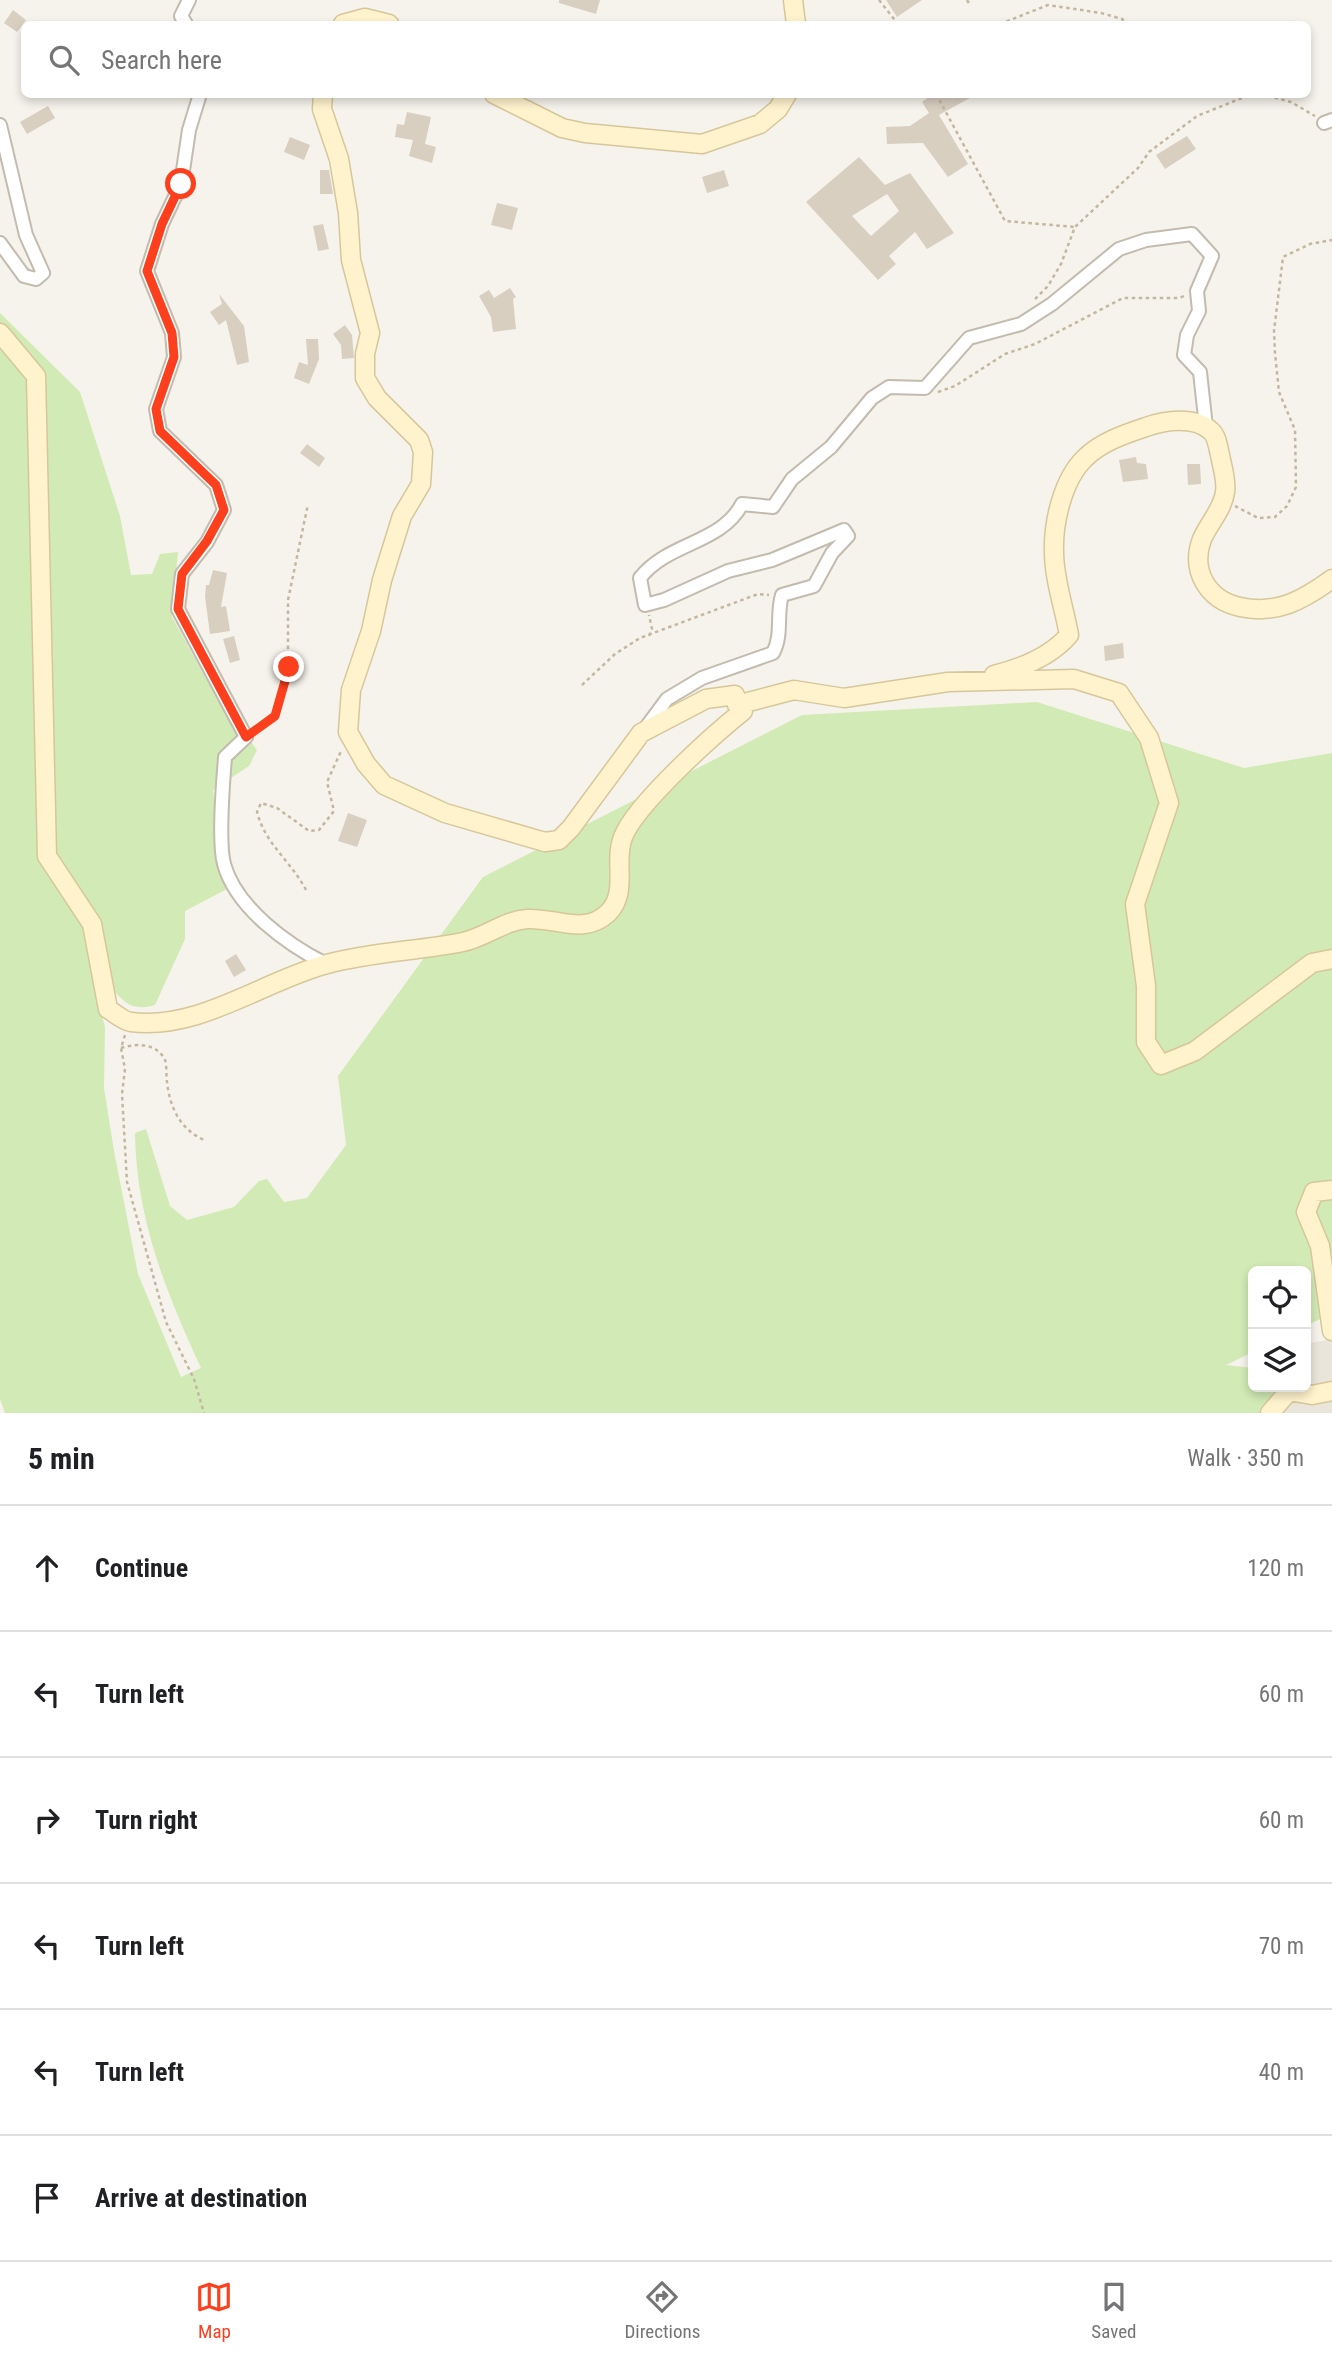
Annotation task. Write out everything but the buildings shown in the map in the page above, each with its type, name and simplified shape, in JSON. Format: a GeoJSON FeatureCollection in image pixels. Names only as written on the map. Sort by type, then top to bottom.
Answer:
{"type":"FeatureCollection","features":[{"type":"Feature","properties":{"kind":"main road"},"geometry":{"type":"LineString","coordinates":[[793,0],[796,21]]}},
{"type":"Feature","properties":{"kind":"main road"},"geometry":{"type":"LineString","coordinates":[[354,21],[365,18],[376,21]]}},
{"type":"Feature","properties":{"kind":"main road"},"geometry":{"type":"LineString","coordinates":[[0,333],[36,376],[47,856],[92,924],[108,1009],[128,1022],[176,1020],[248,997],[326,964],[466,941],[502,924],[526,919],[542,919],[572,926],[596,922],[609,912],[617,899],[623,837],[645,803],[743,712],[737,705],[735,695],[706,699],[641,733],[571,828],[559,840],[545,842],[445,813],[384,785],[366,764],[348,732],[351,691],[371,631],[382,580],[402,516],[421,484],[423,452],[419,440],[377,398],[365,378],[365,354],[370,333],[351,260],[348,212],[339,159],[322,109],[323,98]]}},
{"type":"Feature","properties":{"kind":"main road"},"geometry":{"type":"LineString","coordinates":[[502,98],[562,128],[585,133],[702,145],[760,124],[778,109],[785,98]]}},
{"type":"Feature","properties":{"kind":"main road"},"geometry":{"type":"LineString","coordinates":[[960,682],[1014,670],[1058,648],[1069,635],[1056,572],[1054,541],[1064,492],[1084,458],[1111,440],[1150,425],[1183,420],[1206,427],[1214,433],[1226,489],[1223,501],[1202,541],[1200,567],[1204,586],[1215,596],[1229,605],[1256,610],[1277,608],[1296,603],[1332,579]]}},
{"type":"Feature","properties":{"kind":"main road"},"geometry":{"type":"LineString","coordinates":[[737,705],[793,690],[844,698],[922,684],[960,682],[1074,679],[1119,693],[1149,738],[1169,803],[1135,904],[1146,986],[1146,1042],[1161,1065],[1195,1051],[1312,962],[1332,959]]}},
{"type":"Feature","properties":{"kind":"main road"},"geometry":{"type":"LineString","coordinates":[[1332,1190],[1314,1192],[1306,1212],[1320,1246],[1332,1331]]}},
{"type":"Feature","properties":{"kind":"main road"},"geometry":{"type":"LineString","coordinates":[[1270,1413],[1289,1391],[1312,1395],[1332,1391]]}},
{"type":"Feature","properties":{"kind":"street"},"geometry":{"type":"LineString","coordinates":[[184,21],[181,16],[189,0]]}},
{"type":"Feature","properties":{"kind":"street"},"geometry":{"type":"LineString","coordinates":[[199,98],[189,130],[181,184],[162,224],[147,271],[172,333],[174,357],[156,409],[160,431],[216,485],[224,510],[207,541],[182,574],[178,609],[246,737],[225,757],[222,799],[224,865],[239,892],[262,922],[291,946],[326,964]]}},
{"type":"Feature","properties":{"kind":"street"},"geometry":{"type":"LineString","coordinates":[[0,125],[26,235],[43,273],[36,279],[24,276],[0,243]]}},
{"type":"Feature","properties":{"kind":"street"},"geometry":{"type":"LineString","coordinates":[[641,733],[667,699],[702,678],[773,653],[779,643],[779,606],[782,595],[814,586],[832,553],[848,536],[844,530],[772,560],[728,571],[664,600],[645,605],[640,578],[651,564],[718,531],[733,521],[742,504],[773,507],[792,479],[831,447],[872,398],[889,387],[925,388],[969,338],[1021,324],[1052,303],[1119,248],[1146,240],[1192,234],[1205,245],[1212,256],[1197,291],[1199,311],[1186,335],[1184,355],[1200,372],[1206,427]]}},
{"type":"Feature","properties":{"kind":"path"},"geometry":{"type":"LineString","coordinates":[[879,0],[896,21]]}},
{"type":"Feature","properties":{"kind":"path"},"geometry":{"type":"LineString","coordinates":[[967,0],[970,5]]}},
{"type":"Feature","properties":{"kind":"path"},"geometry":{"type":"LineString","coordinates":[[1008,21],[1048,5],[1101,12],[1124,21]]}},
{"type":"Feature","properties":{"kind":"path"},"geometry":{"type":"LineString","coordinates":[[938,98],[1005,221],[1076,226]]}},
{"type":"Feature","properties":{"kind":"path"},"geometry":{"type":"LineString","coordinates":[[1021,324],[1036,297],[1055,275],[1076,226],[1138,167],[1149,152],[1197,116],[1217,105],[1239,98]]}},
{"type":"Feature","properties":{"kind":"path"},"geometry":{"type":"LineString","coordinates":[[1276,98],[1291,102],[1328,122]]}},
{"type":"Feature","properties":{"kind":"path"},"geometry":{"type":"LineString","coordinates":[[1223,501],[1258,518],[1275,516],[1291,499],[1298,467],[1295,430],[1279,392],[1274,331],[1283,257],[1310,244],[1332,240]]}},
{"type":"Feature","properties":{"kind":"path"},"geometry":{"type":"LineString","coordinates":[[925,388],[939,392],[955,386],[1004,354],[1035,344],[1123,298],[1179,298],[1197,291]]}},
{"type":"Feature","properties":{"kind":"path"},"geometry":{"type":"LineString","coordinates":[[246,737],[275,716],[289,667],[288,600],[308,504]]}},
{"type":"Feature","properties":{"kind":"path"},"geometry":{"type":"LineString","coordinates":[[582,685],[615,654],[649,636],[758,594],[782,595]]}},
{"type":"Feature","properties":{"kind":"path"},"geometry":{"type":"LineString","coordinates":[[645,605],[652,629],[649,636]]}},
{"type":"Feature","properties":{"kind":"path"},"geometry":{"type":"LineString","coordinates":[[306,890],[297,872],[271,845],[257,812],[261,803],[277,808],[309,831],[319,830],[334,811],[327,782],[348,732]]}},
{"type":"Feature","properties":{"kind":"path"},"geometry":{"type":"LineString","coordinates":[[128,1022],[121,1048],[125,1069],[122,1094],[127,1182],[166,1322],[194,1379],[204,1413]]}},
{"type":"Feature","properties":{"kind":"path"},"geometry":{"type":"LineString","coordinates":[[121,1048],[134,1044],[155,1048],[166,1061],[174,1112],[192,1135],[204,1140]]}},
{"type":"Feature","properties":{"kind":"shaded area"},"geometry":{"type":"Polygon","coordinates":[[[1332,1339],[1332,1413],[1276,1413],[1279,1392],[1311,1392],[1311,1343],[1332,1339]]]}},
{"type":"Feature","properties":{"kind":"green space"},"geometry":{"type":"Polygon","coordinates":[[[0,313],[80,392],[120,516],[131,575],[152,574],[160,554],[178,552],[172,617],[214,693],[257,750],[249,766],[213,790],[227,889],[185,911],[185,939],[155,1005],[140,1007],[129,1004],[109,985],[95,988],[105,1027],[104,1088],[138,1274],[181,1377],[201,1368],[155,1254],[141,1195],[135,1133],[146,1129],[170,1206],[187,1220],[234,1207],[259,1181],[267,1179],[284,1202],[307,1198],[346,1145],[338,1076],[483,877],[802,715],[1037,702],[1244,768],[1332,753],[1332,1313],[1311,1324],[1311,1266],[1248,1266],[1248,1354],[1226,1365],[1248,1367],[1248,1392],[1279,1392],[1276,1413],[5,1413],[0,1399],[0,313]]]}},
{"type":"Feature","properties":{"kind":"route"},"geometry":{"type":"LineString","coordinates":[[181,184],[162,224],[147,271],[172,333],[174,357],[156,409],[160,431],[216,485],[224,510],[207,541],[182,574],[178,609],[246,737],[275,716],[289,667]]}}]}
